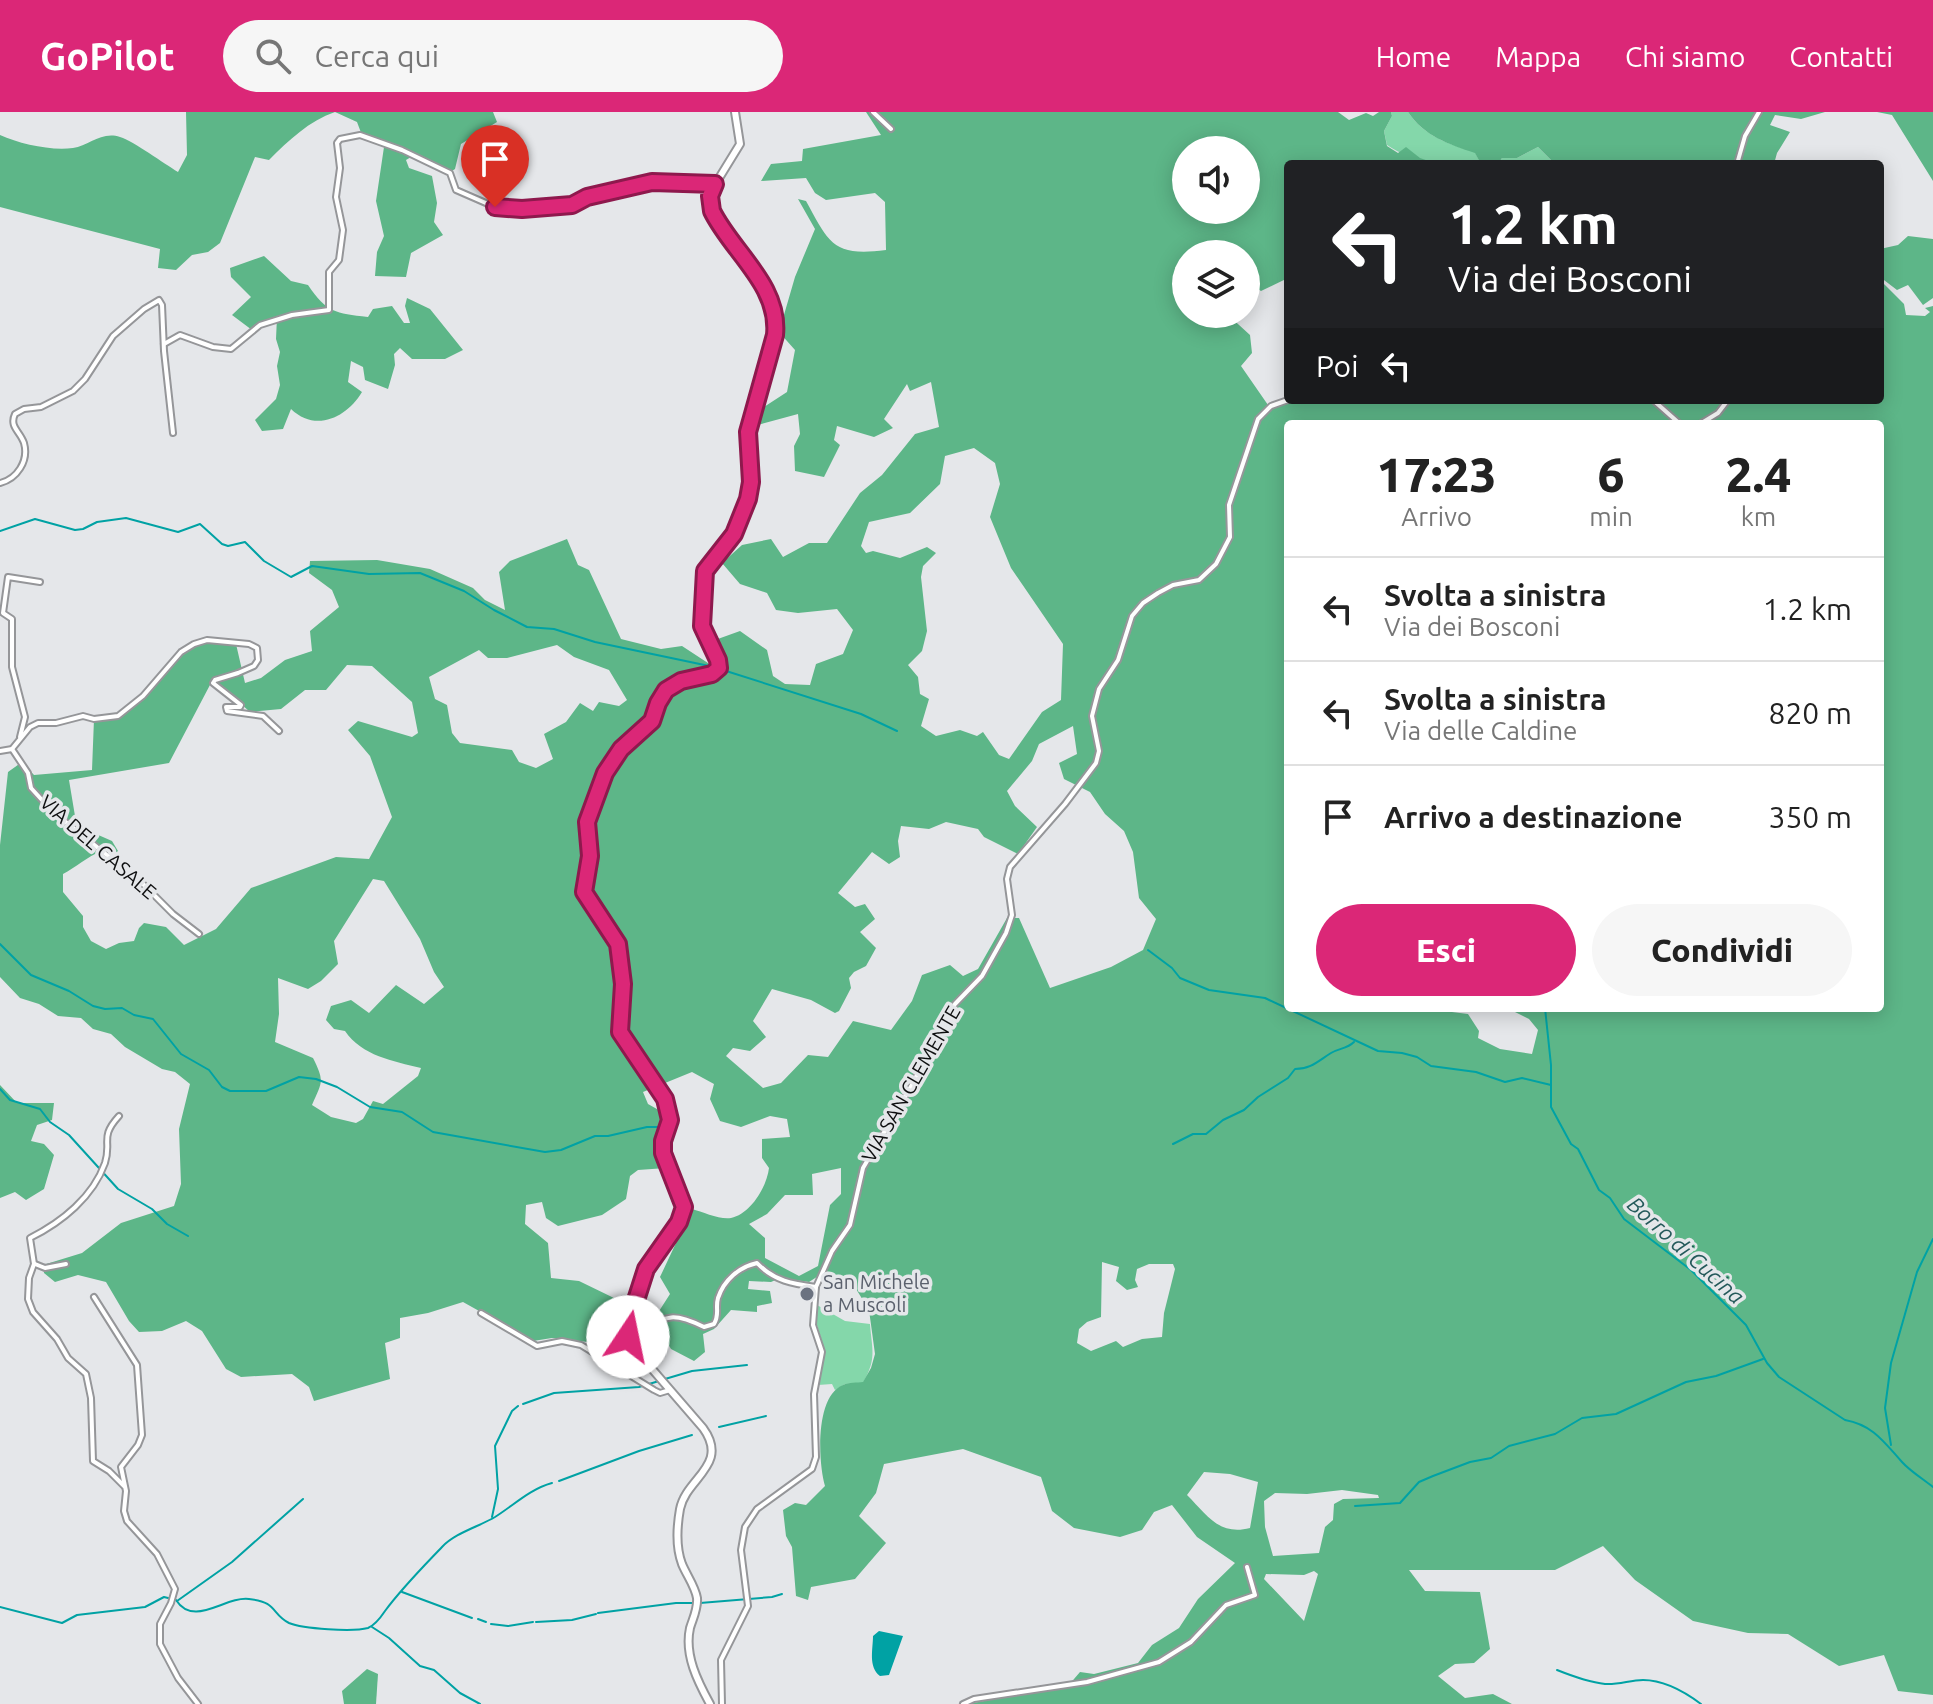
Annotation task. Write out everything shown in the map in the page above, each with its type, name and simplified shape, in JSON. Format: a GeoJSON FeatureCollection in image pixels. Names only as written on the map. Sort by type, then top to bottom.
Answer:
{"type":"FeatureCollection","features":[{"type":"Feature","properties":{"kind":"main road"},"geometry":{"type":"LineString","coordinates":[[710,1704],[695,1674],[690,1650],[689,1634],[697,1603],[679,1551],[680,1513],[684,1498],[709,1465],[711,1449],[707,1433],[631,1344],[627,1328],[646,1269],[679,1222],[684,1207],[663,1153],[663,1141],[670,1120],[665,1099],[620,1032],[621,953],[613,933],[584,892],[590,856],[586,828],[588,816],[605,773],[621,749],[652,721],[666,690],[681,681],[712,674],[719,668],[702,626],[705,571],[734,534],[748,499],[751,482],[748,432],[776,327],[769,296],[712,211],[710,196],[715,184],[739,148],[740,134],[735,112]]}},
{"type":"Feature","properties":{"kind":"street"},"geometry":{"type":"LineString","coordinates":[[873,112],[891,129]]}},
{"type":"Feature","properties":{"kind":"street"},"geometry":{"type":"LineString","coordinates":[[1738,160],[1745,136],[1759,112]]}},
{"type":"Feature","properties":{"kind":"street"},"geometry":{"type":"LineString","coordinates":[[164,344],[180,335],[213,347],[231,349],[260,325],[292,315],[329,310],[329,272],[339,260],[343,230],[336,197],[340,168],[337,143],[340,139],[360,135],[402,150],[450,173],[458,192],[495,207],[522,209],[572,205],[587,197],[652,182],[715,184]]}},
{"type":"Feature","properties":{"kind":"street"},"geometry":{"type":"LineString","coordinates":[[0,483],[11,479],[23,463],[25,446],[13,425],[15,414],[24,409],[41,407],[73,391],[85,379],[113,336],[157,301],[162,304],[173,433]]}},
{"type":"Feature","properties":{"kind":"street","name":"VIA SAN CLEMENTE"},"geometry":{"type":"LineString","coordinates":[[722,1704],[721,1660],[746,1614],[741,1550],[745,1527],[757,1509],[812,1469],[816,1457],[814,1394],[822,1352],[813,1325],[816,1287],[832,1251],[850,1225],[863,1168],[913,1083],[941,1025],[955,1004],[982,976],[1006,933],[1012,915],[1007,879],[1010,867],[1096,763],[1099,751],[1092,716],[1099,689],[1118,660],[1132,616],[1143,603],[1158,593],[1173,585],[1199,580],[1216,564],[1230,537],[1229,505],[1258,419],[1271,406],[1284,401]]}},
{"type":"Feature","properties":{"kind":"street"},"geometry":{"type":"LineString","coordinates":[[1658,404],[1676,420]]}},
{"type":"Feature","properties":{"kind":"street"},"geometry":{"type":"LineString","coordinates":[[1707,420],[1725,404]]}},
{"type":"Feature","properties":{"kind":"street"},"geometry":{"type":"LineString","coordinates":[[19,739],[25,717],[12,667],[12,619],[3,613],[8,577],[40,582]]}},
{"type":"Feature","properties":{"kind":"street"},"geometry":{"type":"LineString","coordinates":[[0,751],[12,749],[30,727],[38,723],[56,723],[83,716],[94,719],[118,716],[143,696],[181,652],[207,640],[249,644],[257,648],[258,660],[254,666],[213,683],[241,705],[226,707],[227,711],[259,715],[279,731]]}},
{"type":"Feature","properties":{"kind":"street","name":"VIA DEL CASALE"},"geometry":{"type":"LineString","coordinates":[[12,749],[28,773],[31,788],[52,811],[143,884],[199,934]]}},
{"type":"Feature","properties":{"kind":"street"},"geometry":{"type":"LineString","coordinates":[[119,1116],[109,1128],[107,1153],[87,1196],[30,1238],[34,1264],[28,1299],[33,1312],[57,1339],[68,1358],[86,1374],[91,1398],[93,1461],[117,1478],[125,1488]]}},
{"type":"Feature","properties":{"kind":"street"},"geometry":{"type":"LineString","coordinates":[[660,1378],[639,1343],[637,1333],[668,1316],[704,1327],[714,1324],[719,1312],[719,1296],[739,1270],[757,1263],[766,1273],[781,1280],[816,1287]]}},
{"type":"Feature","properties":{"kind":"street"},"geometry":{"type":"LineString","coordinates":[[34,1264],[45,1268],[66,1264]]}},
{"type":"Feature","properties":{"kind":"street"},"geometry":{"type":"LineString","coordinates":[[94,1297],[137,1365],[143,1426],[138,1445],[121,1467],[125,1488],[124,1511],[127,1521],[165,1566],[175,1589],[160,1624],[160,1644],[178,1678],[198,1704]]}},
{"type":"Feature","properties":{"kind":"street"},"geometry":{"type":"LineString","coordinates":[[481,1313],[537,1346],[562,1341],[581,1345],[660,1393],[670,1390]]}},
{"type":"Feature","properties":{"kind":"street"},"geometry":{"type":"LineString","coordinates":[[963,1704],[974,1699],[1092,1681],[1169,1658],[1194,1640],[1226,1605],[1255,1595],[1247,1567]]}},
{"type":"Feature","properties":{"kind":"green space"},"geometry":{"type":"Polygon","coordinates":[[[186,112],[335,112],[308,126],[269,160],[255,157],[220,243],[208,252],[192,255],[176,270],[158,268],[160,249],[0,207],[0,135],[36,146],[64,149],[79,147],[101,137],[120,137],[178,172],[187,155],[186,112]]]}},
{"type":"Feature","properties":{"kind":"green space"},"geometry":{"type":"Polygon","coordinates":[[[335,112],[493,112],[497,122],[461,144],[452,171],[416,154],[406,160],[409,168],[432,176],[437,203],[434,222],[443,235],[411,253],[406,277],[375,276],[377,252],[384,236],[376,201],[384,147],[363,138],[357,122],[335,112]]]}},
{"type":"Feature","properties":{"kind":"green space"},"geometry":{"type":"Polygon","coordinates":[[[866,112],[1338,112],[1349,120],[1366,113],[1373,116],[1379,112],[1391,112],[1384,131],[1387,146],[1398,153],[1406,147],[1426,160],[1284,160],[1284,280],[1260,290],[1260,240],[1172,240],[1172,328],[1242,328],[1250,335],[1252,353],[1241,366],[1268,405],[1284,399],[1284,404],[1884,404],[1884,284],[1904,304],[1906,315],[1925,316],[1930,312],[1925,308],[1933,306],[1933,1695],[1898,1691],[1884,1655],[1839,1666],[1788,1634],[1748,1633],[1693,1621],[1635,1580],[1603,1546],[1555,1570],[1409,1570],[1425,1591],[1480,1592],[1490,1649],[1474,1663],[1455,1664],[1438,1676],[1465,1698],[1493,1694],[1512,1704],[967,1704],[1068,1686],[1080,1672],[1094,1674],[1138,1663],[1152,1645],[1179,1628],[1198,1599],[1235,1563],[1197,1537],[1172,1505],[1154,1512],[1142,1530],[1120,1537],[1074,1528],[1052,1511],[1041,1477],[963,1449],[884,1464],[876,1493],[859,1516],[886,1543],[855,1579],[811,1587],[808,1600],[796,1596],[792,1547],[786,1536],[783,1510],[795,1503],[806,1505],[825,1486],[820,1446],[823,1415],[834,1392],[845,1384],[863,1382],[871,1368],[875,1354],[869,1310],[853,1284],[826,1271],[809,1282],[780,1278],[771,1282],[749,1281],[748,1289],[770,1291],[772,1303],[757,1306],[757,1312],[731,1310],[714,1329],[703,1334],[705,1352],[694,1361],[671,1349],[654,1319],[670,1294],[660,1277],[692,1209],[727,1218],[745,1211],[757,1198],[768,1175],[769,1168],[762,1158],[762,1139],[790,1137],[787,1119],[770,1116],[741,1127],[720,1121],[710,1099],[714,1084],[692,1072],[643,1092],[648,1104],[664,1113],[665,1124],[659,1144],[666,1168],[638,1170],[630,1176],[626,1199],[602,1215],[558,1226],[546,1218],[542,1202],[526,1205],[525,1224],[548,1243],[551,1278],[579,1281],[614,1298],[607,1326],[588,1342],[552,1338],[533,1341],[463,1302],[400,1318],[400,1338],[385,1343],[390,1379],[314,1401],[309,1387],[292,1374],[241,1377],[226,1369],[202,1331],[186,1321],[162,1331],[139,1332],[106,1282],[78,1275],[55,1282],[44,1273],[43,1265],[82,1253],[121,1223],[174,1206],[181,1184],[179,1129],[190,1084],[175,1072],[162,1069],[125,1047],[111,1034],[93,1029],[81,1018],[58,1016],[39,1004],[20,998],[0,977],[0,845],[8,772],[22,762],[34,775],[92,770],[94,719],[118,716],[143,696],[181,652],[207,641],[236,644],[245,683],[261,678],[285,660],[312,651],[310,631],[339,607],[332,590],[309,573],[310,561],[377,560],[430,569],[473,588],[485,600],[505,610],[499,572],[510,561],[567,539],[578,565],[589,570],[621,639],[661,649],[682,646],[711,665],[724,664],[715,640],[740,631],[767,650],[773,676],[785,684],[810,685],[816,664],[843,654],[853,630],[837,609],[798,613],[776,610],[767,593],[740,584],[722,563],[742,545],[771,539],[783,557],[809,543],[827,543],[860,493],[882,475],[915,434],[939,427],[931,382],[910,391],[907,384],[884,419],[893,428],[874,437],[837,426],[834,440],[840,445],[824,477],[795,471],[794,446],[800,434],[798,414],[754,426],[756,412],[787,392],[795,350],[779,332],[795,277],[815,229],[798,199],[806,201],[827,237],[843,249],[868,252],[886,250],[885,202],[875,193],[826,200],[815,193],[806,178],[761,181],[771,164],[802,161],[803,149],[881,135],[866,112]],[[974,448],[945,456],[940,484],[910,513],[869,522],[861,546],[866,553],[873,551],[900,558],[927,547],[936,553],[923,566],[921,577],[927,631],[922,651],[908,665],[918,677],[920,694],[929,699],[921,726],[936,736],[960,730],[977,736],[983,732],[999,755],[1009,759],[1042,712],[1061,700],[1063,644],[1011,568],[990,517],[1000,484],[995,463],[974,448]],[[557,645],[507,658],[488,658],[479,650],[429,677],[435,699],[447,705],[452,733],[460,743],[512,750],[519,762],[536,768],[553,759],[544,734],[566,722],[580,703],[593,711],[599,702],[619,706],[627,700],[609,670],[574,657],[557,645]],[[347,665],[326,690],[305,690],[281,709],[250,712],[221,686],[211,683],[169,763],[69,780],[75,816],[71,823],[112,841],[118,851],[110,857],[100,852],[95,854],[63,874],[63,892],[83,916],[83,927],[91,941],[106,949],[134,941],[144,923],[166,927],[184,945],[216,929],[251,888],[336,857],[369,859],[392,817],[370,756],[348,730],[358,721],[412,737],[418,733],[412,702],[372,666],[347,665]],[[1073,726],[1039,744],[1032,761],[1007,791],[1015,806],[1037,827],[1018,854],[984,837],[978,829],[946,822],[929,829],[901,826],[898,841],[900,857],[889,864],[872,852],[838,893],[855,907],[865,904],[875,919],[860,932],[876,948],[866,966],[849,978],[851,988],[839,1011],[835,1013],[811,1000],[772,989],[753,1021],[766,1037],[750,1051],[733,1048],[726,1056],[763,1088],[781,1083],[808,1055],[828,1057],[853,1021],[891,1030],[912,1001],[922,975],[950,965],[963,976],[978,969],[1007,918],[1019,918],[1050,988],[1111,967],[1143,950],[1156,919],[1139,898],[1133,852],[1124,831],[1105,814],[1090,792],[1064,779],[1059,763],[1077,754],[1073,726]],[[373,879],[334,941],[338,964],[321,981],[308,989],[278,978],[279,1014],[275,1042],[313,1058],[321,1082],[312,1105],[331,1117],[356,1123],[363,1119],[373,1101],[383,1104],[418,1076],[421,1068],[369,1052],[345,1031],[334,1029],[326,1020],[331,1006],[351,1000],[369,1013],[396,985],[424,1004],[444,987],[420,939],[384,881],[373,879]],[[841,1168],[812,1174],[813,1195],[785,1195],[767,1214],[749,1224],[765,1238],[765,1258],[799,1276],[818,1266],[830,1205],[841,1194],[841,1168]],[[1102,1262],[1101,1317],[1079,1329],[1077,1343],[1091,1351],[1116,1341],[1123,1347],[1142,1339],[1162,1337],[1164,1313],[1175,1269],[1173,1264],[1149,1264],[1137,1269],[1135,1280],[1138,1287],[1127,1290],[1116,1281],[1119,1267],[1102,1262]],[[1204,1472],[1187,1495],[1214,1522],[1230,1529],[1250,1528],[1258,1482],[1230,1474],[1204,1472]],[[1342,1490],[1307,1494],[1275,1493],[1264,1501],[1265,1527],[1273,1556],[1319,1553],[1325,1527],[1333,1520],[1334,1504],[1343,1499],[1379,1498],[1378,1495],[1342,1490]],[[1314,1571],[1304,1575],[1266,1574],[1264,1579],[1304,1621],[1318,1574],[1314,1571]]]}},
{"type":"Feature","properties":{"kind":"green space"},"geometry":{"type":"Polygon","coordinates":[[[1391,112],[1408,112],[1429,133],[1475,152],[1479,160],[1424,160],[1397,151],[1387,145],[1384,131],[1391,112]]]}},
{"type":"Feature","properties":{"kind":"green space"},"geometry":{"type":"Polygon","coordinates":[[[1408,112],[1825,112],[1801,119],[1775,115],[1770,125],[1790,132],[1775,160],[1551,160],[1538,147],[1517,158],[1479,160],[1475,153],[1429,133],[1408,112]]]}},
{"type":"Feature","properties":{"kind":"green space"},"geometry":{"type":"Polygon","coordinates":[[[1877,112],[1933,112],[1933,181],[1892,115],[1877,112]]]}},
{"type":"Feature","properties":{"kind":"green space"},"geometry":{"type":"Polygon","coordinates":[[[1538,147],[1551,160],[1501,160],[1517,158],[1538,147]]]}},
{"type":"Feature","properties":{"kind":"green space"},"geometry":{"type":"Polygon","coordinates":[[[1908,236],[1933,239],[1933,298],[1923,305],[1908,285],[1897,290],[1884,280],[1884,248],[1898,245],[1908,236]]]}},
{"type":"Feature","properties":{"kind":"green space"},"geometry":{"type":"Polygon","coordinates":[[[264,256],[291,281],[308,285],[333,310],[368,317],[373,309],[392,306],[404,323],[410,323],[405,306],[407,298],[430,309],[463,350],[445,359],[412,359],[400,348],[394,354],[395,365],[388,389],[365,380],[363,367],[351,361],[348,382],[362,392],[348,409],[320,421],[301,416],[291,409],[283,429],[262,431],[255,420],[276,399],[280,385],[277,317],[252,330],[232,315],[251,297],[231,277],[230,268],[264,256]]]}},
{"type":"Feature","properties":{"kind":"green space"},"geometry":{"type":"Polygon","coordinates":[[[0,1085],[17,1103],[54,1103],[52,1120],[37,1125],[31,1141],[44,1144],[54,1155],[44,1189],[26,1200],[15,1192],[0,1198],[0,1085]]]}},
{"type":"Feature","properties":{"kind":"green space"},"geometry":{"type":"Polygon","coordinates":[[[817,1305],[845,1321],[870,1324],[872,1360],[863,1383],[845,1384],[835,1390],[832,1384],[818,1385],[825,1351],[816,1322],[817,1305]]]}},
{"type":"Feature","properties":{"kind":"green space"},"geometry":{"type":"Polygon","coordinates":[[[367,1669],[378,1674],[376,1704],[344,1704],[342,1691],[367,1669]]]}},
{"type":"Feature","properties":{"kind":"water"},"geometry":{"type":"Polygon","coordinates":[[[879,1631],[903,1636],[889,1675],[880,1676],[873,1663],[873,1636],[879,1631]]]}},
{"type":"Feature","properties":{"kind":"waterway"},"geometry":{"type":"LineString","coordinates":[[0,531],[35,519],[75,530],[97,522],[126,518],[178,532],[200,524],[222,544],[228,546],[245,542],[264,561],[291,577],[312,566],[369,574],[420,573],[464,591],[527,627],[554,629],[595,642],[714,667]]}},
{"type":"Feature","properties":{"kind":"waterway"},"geometry":{"type":"LineString","coordinates":[[723,670],[861,714],[897,731]]}},
{"type":"Feature","properties":{"kind":"waterway"},"geometry":{"type":"LineString","coordinates":[[0,944],[31,975],[69,991],[93,1006],[122,1008],[134,1015],[153,1019],[181,1054],[209,1070],[222,1087],[230,1091],[266,1091],[299,1077],[316,1079],[337,1087],[370,1107],[402,1112],[433,1132],[545,1152],[561,1150],[595,1136],[665,1127]]}},
{"type":"Feature","properties":{"kind":"waterway"},"geometry":{"type":"LineString","coordinates":[[1148,950],[1180,978],[1209,990],[1265,998],[1284,1007]]}},
{"type":"Feature","properties":{"kind":"waterway"},"geometry":{"type":"LineString","coordinates":[[1295,1012],[1378,1051],[1402,1053],[1417,1057],[1431,1066],[1476,1072],[1505,1082],[1522,1078],[1551,1085]]}},
{"type":"Feature","properties":{"kind":"waterway","name":"Borro di Cucina"},"geometry":{"type":"LineString","coordinates":[[1545,1012],[1551,1065],[1551,1107],[1599,1190],[1610,1198],[1624,1219],[1691,1270],[1746,1325],[1767,1363],[1779,1377],[1845,1420],[1871,1430],[1905,1465],[1933,1487]]}},
{"type":"Feature","properties":{"kind":"waterway"},"geometry":{"type":"LineString","coordinates":[[1173,1144],[1193,1134],[1206,1134],[1288,1078],[1295,1069],[1310,1066],[1354,1042]]}},
{"type":"Feature","properties":{"kind":"waterway"},"geometry":{"type":"LineString","coordinates":[[0,1089],[10,1100],[40,1109],[50,1122],[69,1135],[118,1189],[188,1236]]}},
{"type":"Feature","properties":{"kind":"waterway"},"geometry":{"type":"LineString","coordinates":[[1891,1445],[1885,1408],[1891,1363],[1917,1272],[1933,1239]]}},
{"type":"Feature","properties":{"kind":"waterway"},"geometry":{"type":"LineString","coordinates":[[1355,1506],[1400,1503],[1419,1482],[1433,1476],[1470,1462],[1491,1458],[1509,1446],[1555,1434],[1582,1418],[1616,1414],[1686,1382],[1716,1376],[1763,1359]]}},
{"type":"Feature","properties":{"kind":"waterway"},"geometry":{"type":"LineString","coordinates":[[665,1379],[692,1371],[747,1365]]}},
{"type":"Feature","properties":{"kind":"waterway"},"geometry":{"type":"LineString","coordinates":[[523,1404],[554,1393],[639,1387],[659,1381]]}},
{"type":"Feature","properties":{"kind":"waterway"},"geometry":{"type":"LineString","coordinates":[[492,1517],[498,1489],[495,1446],[512,1411],[518,1406]]}},
{"type":"Feature","properties":{"kind":"waterway"},"geometry":{"type":"LineString","coordinates":[[719,1427],[766,1416]]}},
{"type":"Feature","properties":{"kind":"waterway"},"geometry":{"type":"LineString","coordinates":[[559,1481],[692,1435]]}},
{"type":"Feature","properties":{"kind":"waterway"},"geometry":{"type":"LineString","coordinates":[[0,1607],[62,1623],[77,1615],[145,1607],[164,1597],[176,1600],[183,1608],[192,1611],[249,1599],[265,1603],[283,1620],[296,1625],[340,1630],[368,1628],[378,1621],[405,1586],[447,1542],[495,1517],[536,1489],[552,1483]]}},
{"type":"Feature","properties":{"kind":"waterway"},"geometry":{"type":"LineString","coordinates":[[177,1601],[232,1562],[303,1499]]}},
{"type":"Feature","properties":{"kind":"waterway"},"geometry":{"type":"LineString","coordinates":[[402,1592],[472,1618]]}},
{"type":"Feature","properties":{"kind":"waterway"},"geometry":{"type":"LineString","coordinates":[[700,1603],[782,1594]]}},
{"type":"Feature","properties":{"kind":"waterway"},"geometry":{"type":"LineString","coordinates":[[598,1613],[694,1603]]}},
{"type":"Feature","properties":{"kind":"waterway"},"geometry":{"type":"LineString","coordinates":[[536,1622],[572,1620],[596,1614]]}},
{"type":"Feature","properties":{"kind":"waterway"},"geometry":{"type":"LineString","coordinates":[[478,1619],[486,1622]]}},
{"type":"Feature","properties":{"kind":"waterway"},"geometry":{"type":"LineString","coordinates":[[491,1624],[508,1626],[533,1622]]}},
{"type":"Feature","properties":{"kind":"waterway"},"geometry":{"type":"LineString","coordinates":[[372,1627],[420,1666],[434,1670],[460,1693],[480,1704]]}},
{"type":"Feature","properties":{"kind":"waterway"},"geometry":{"type":"LineString","coordinates":[[1557,1670],[1605,1684],[1643,1680],[1659,1682],[1701,1704]]}},
{"type":"Feature","properties":{"kind":"place","name":"San Michele a Muscoli"},"geometry":{"type":"Point","coordinates":[807,1294]}},
{"type":"Feature","properties":{"kind":"route"},"geometry":{"type":"LineString","coordinates":[[495,207],[522,209],[572,205],[587,197],[652,182],[715,184],[710,196],[712,211],[766,289],[776,319],[775,335],[749,424],[747,440],[751,482],[748,499],[734,534],[705,571],[702,626],[719,668],[712,674],[681,681],[666,690],[652,721],[621,749],[605,773],[586,828],[590,856],[584,892],[616,938],[621,953],[623,992],[620,1032],[665,1099],[670,1120],[662,1145],[663,1153],[684,1207],[684,1214],[646,1269],[627,1328],[628,1337]]}}]}
